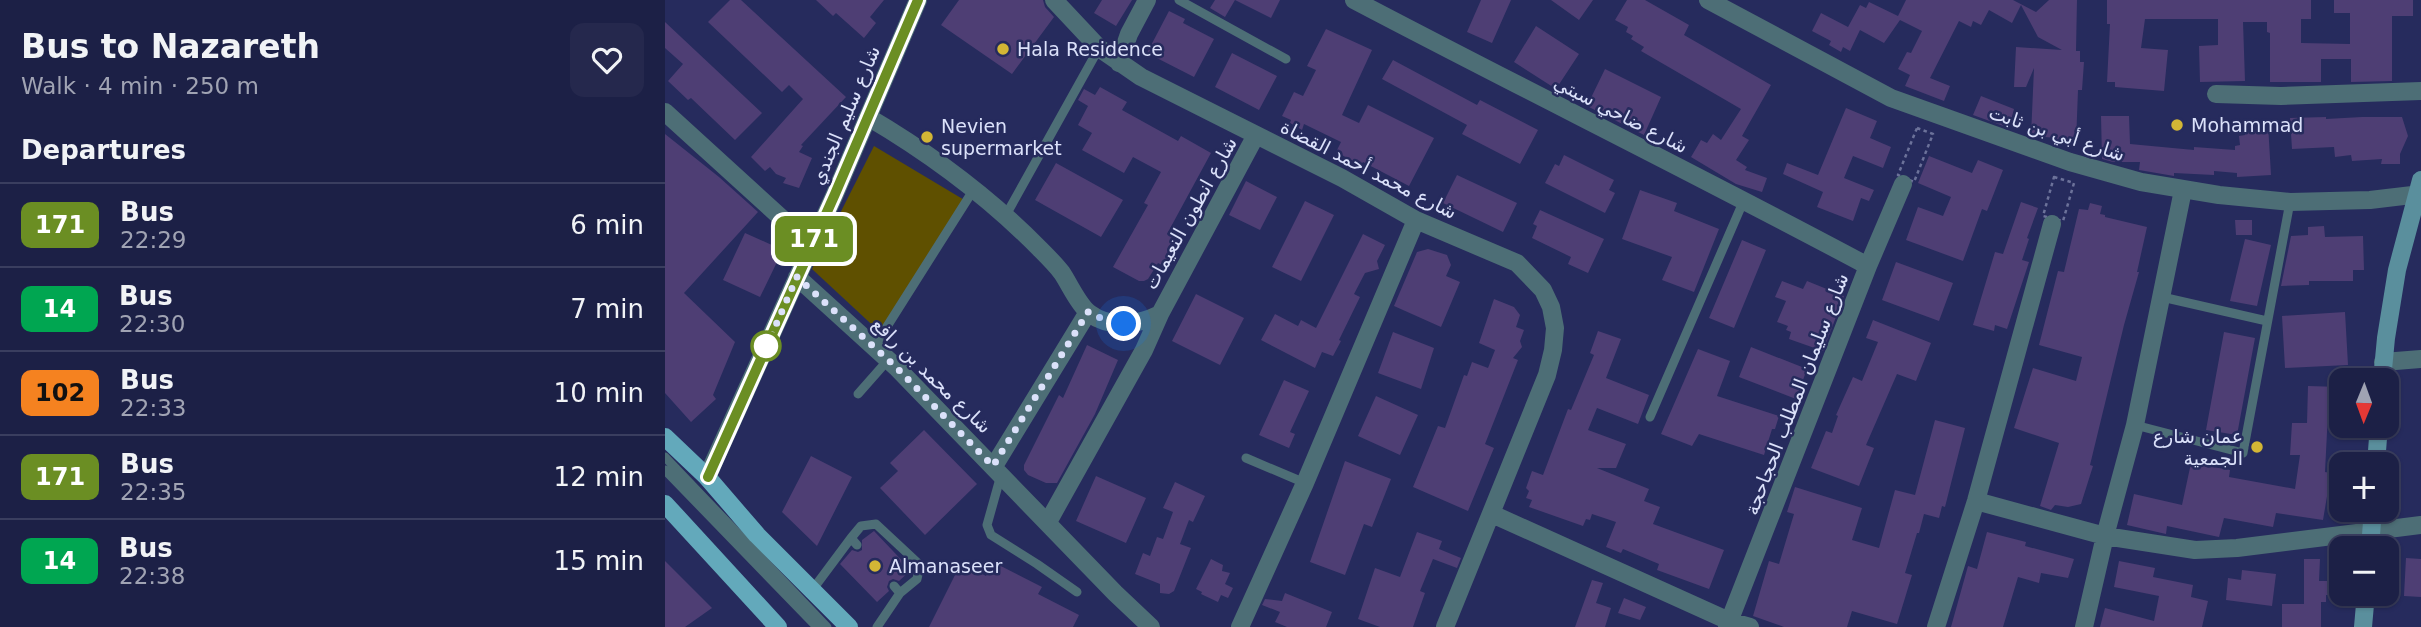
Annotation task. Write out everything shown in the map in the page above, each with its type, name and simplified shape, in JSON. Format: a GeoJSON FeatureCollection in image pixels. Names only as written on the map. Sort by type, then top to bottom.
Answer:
{"type":"FeatureCollection","features":[{"type":"Feature","properties":{"kind":"main road"},"geometry":{"type":"LineString","coordinates":[[665,437],[708,477],[757,536],[849,627]]}},
{"type":"Feature","properties":{"kind":"main road"},"geometry":{"type":"LineString","coordinates":[[665,504],[778,627]]}},
{"type":"Feature","properties":{"kind":"street","name":"شارع سليم الجندي"},"geometry":{"type":"LineString","coordinates":[[708,477],[918,0]]}},
{"type":"Feature","properties":{"kind":"street","name":"شارع محمد أحمد القضاة"},"geometry":{"type":"LineString","coordinates":[[1054,0],[1099,48],[1119,63],[1184,100],[1342,177],[1416,220],[1517,263],[1543,290],[1551,307],[1555,328],[1547,375],[1445,627]]}},
{"type":"Feature","properties":{"kind":"street"},"geometry":{"type":"LineString","coordinates":[[1119,63],[1129,34],[1147,0]]}},
{"type":"Feature","properties":{"kind":"street","name":"شارع ضاحي سبتي"},"geometry":{"type":"LineString","coordinates":[[1354,0],[1868,266]]}},
{"type":"Feature","properties":{"kind":"street","name":"شارع أبي بن ثابت"},"geometry":{"type":"LineString","coordinates":[[1708,0],[1891,98],[2070,162],[2183,190],[2290,202],[2358,200],[2420,189]]}},
{"type":"Feature","properties":{"kind":"street"},"geometry":{"type":"LineString","coordinates":[[2216,93],[2281,96],[2421,91]]}},
{"type":"Feature","properties":{"kind":"street"},"geometry":{"type":"LineString","coordinates":[[665,112],[734,182],[811,245]]}},
{"type":"Feature","properties":{"kind":"street"},"geometry":{"type":"LineString","coordinates":[[867,117],[902,137],[1006,215],[1060,270],[1088,312],[997,469]]}},
{"type":"Feature","properties":{"kind":"street","name":"شارع انطون النعيمات"},"geometry":{"type":"LineString","coordinates":[[1088,312],[1124,324],[1160,314],[1257,135]]}},
{"type":"Feature","properties":{"kind":"street","name":"شارع سليمان المطلب الحجاحجة"},"geometry":{"type":"LineString","coordinates":[[1728,624],[1868,266],[1906,178]]}},
{"type":"Feature","properties":{"kind":"street"},"geometry":{"type":"LineString","coordinates":[[2382,368],[2397,270],[2420,189]]}},
{"type":"Feature","properties":{"kind":"street"},"geometry":{"type":"LineString","coordinates":[[2084,627],[2135,425],[2183,190]]}},
{"type":"Feature","properties":{"kind":"street"},"geometry":{"type":"LineString","coordinates":[[1936,627],[1976,501],[2054,217]]}},
{"type":"Feature","properties":{"kind":"street"},"geometry":{"type":"LineString","coordinates":[[1240,627],[1305,483],[1416,220]]}},
{"type":"Feature","properties":{"kind":"street","name":"شارع محمد بن رافع"},"geometry":{"type":"LineString","coordinates":[[797,277],[888,360],[1151,627]]}},
{"type":"Feature","properties":{"kind":"street"},"geometry":{"type":"LineString","coordinates":[[1048,522],[1144,350],[1160,314]]}},
{"type":"Feature","properties":{"kind":"street"},"geometry":{"type":"LineString","coordinates":[[2392,368],[2421,359]]}},
{"type":"Feature","properties":{"kind":"street"},"geometry":{"type":"LineString","coordinates":[[1976,501],[2105,536],[2163,546],[2216,550],[2329,543]]}},
{"type":"Feature","properties":{"kind":"street"},"geometry":{"type":"LineString","coordinates":[[1492,514],[1728,624],[1750,627]]}},
{"type":"Feature","properties":{"kind":"street"},"geometry":{"type":"LineString","coordinates":[[2384,536],[2421,525]]}},
{"type":"Feature","properties":{"kind":"street"},"geometry":{"type":"LineString","coordinates":[[2363,627],[2365,606]]}},
{"type":"Feature","properties":{"kind":"lane"},"geometry":{"type":"LineString","coordinates":[[1179,0],[1286,59]]}},
{"type":"Feature","properties":{"kind":"lane"},"geometry":{"type":"LineString","coordinates":[[1006,215],[1099,48]]}},
{"type":"Feature","properties":{"kind":"lane"},"geometry":{"type":"LineString","coordinates":[[874,347],[974,189]]}},
{"type":"Feature","properties":{"kind":"lane"},"geometry":{"type":"LineString","coordinates":[[1650,417],[1744,200]]}},
{"type":"Feature","properties":{"kind":"lane"},"geometry":{"type":"LineString","coordinates":[[2135,425],[2242,453],[2290,202]]}},
{"type":"Feature","properties":{"kind":"lane"},"geometry":{"type":"LineString","coordinates":[[2162,297],[2267,321]]}},
{"type":"Feature","properties":{"kind":"lane"},"geometry":{"type":"LineString","coordinates":[[858,394],[888,360]]}},
{"type":"Feature","properties":{"kind":"lane"},"geometry":{"type":"LineString","coordinates":[[665,457],[827,627]]}},
{"type":"Feature","properties":{"kind":"lane"},"geometry":{"type":"LineString","coordinates":[[1246,458],[1305,483]]}},
{"type":"Feature","properties":{"kind":"lane"},"geometry":{"type":"LineString","coordinates":[[997,469],[988,531],[1077,592]]}},
{"type":"Feature","properties":{"kind":"lane"},"geometry":{"type":"LineString","coordinates":[[665,470],[817,627]]}},
{"type":"Feature","properties":{"kind":"lane"},"geometry":{"type":"LineString","coordinates":[[813,589],[854,542],[861,526],[876,524],[920,565],[917,579],[897,589],[877,627]]}},
{"type":"Feature","properties":{"kind":"path"},"geometry":{"type":"LineString","coordinates":[[1917,128],[1933,134],[1906,178],[1917,128]]}},
{"type":"Feature","properties":{"kind":"path"},"geometry":{"type":"LineString","coordinates":[[2054,177],[2074,183],[2054,217],[2054,177]]}},
{"type":"Feature","properties":{"kind":"shaded area"},"geometry":{"type":"Polygon","coordinates":[[[874,146],[966,201],[882,334],[812,269],[874,146]]]}},
{"type":"Feature","properties":{"kind":"building"},"geometry":{"type":"Polygon","coordinates":[[[730,0],[741,0],[846,97],[801,145],[803,146],[799,152],[812,158],[799,188],[783,183],[786,178],[776,174],[770,167],[765,171],[751,157],[803,99],[789,85],[782,92],[708,22],[730,0]]]}},
{"type":"Feature","properties":{"kind":"building"},"geometry":{"type":"Polygon","coordinates":[[[816,0],[884,0],[870,17],[876,23],[864,38],[836,13],[833,16],[816,0]]]}},
{"type":"Feature","properties":{"kind":"building","name":"Hala Residence"},"geometry":{"type":"Polygon","coordinates":[[[959,0],[1043,0],[1045,7],[1054,17],[1012,74],[941,25],[959,0]]]}},
{"type":"Feature","properties":{"kind":"building"},"geometry":{"type":"Polygon","coordinates":[[[1102,0],[1132,0],[1116,26],[1094,13],[1102,0]]]}},
{"type":"Feature","properties":{"kind":"building"},"geometry":{"type":"Polygon","coordinates":[[[1215,0],[1235,0],[1225,17],[1210,8],[1215,0]]]}},
{"type":"Feature","properties":{"kind":"building"},"geometry":{"type":"Polygon","coordinates":[[[1235,0],[1280,0],[1271,18],[1235,0]]]}},
{"type":"Feature","properties":{"kind":"building"},"geometry":{"type":"Polygon","coordinates":[[[1481,0],[1511,0],[1492,43],[1467,32],[1481,0]]]}},
{"type":"Feature","properties":{"kind":"building"},"geometry":{"type":"Polygon","coordinates":[[[1551,0],[1593,0],[1579,20],[1551,0]]]}},
{"type":"Feature","properties":{"kind":"building"},"geometry":{"type":"Polygon","coordinates":[[[1627,0],[1645,0],[1689,25],[1684,35],[1771,85],[1742,136],[1749,140],[1736,160],[1747,167],[1745,170],[1767,178],[1762,192],[1736,184],[1691,157],[1701,140],[1707,143],[1713,134],[1721,140],[1741,109],[1641,51],[1644,47],[1631,39],[1633,36],[1626,32],[1628,27],[1615,20],[1627,0]]]}},
{"type":"Feature","properties":{"kind":"building"},"geometry":{"type":"Polygon","coordinates":[[[1906,0],[2013,0],[2036,12],[2049,0],[2077,0],[2076,51],[2080,51],[2080,62],[2084,62],[2082,90],[2078,90],[2076,143],[2031,136],[2034,68],[2026,87],[2014,87],[2016,47],[2062,50],[2038,37],[2021,5],[2012,23],[1989,10],[1981,25],[1973,21],[1971,27],[1959,21],[1930,78],[1950,86],[1944,101],[1905,86],[1910,75],[1898,69],[1907,52],[1911,53],[1922,31],[1900,20],[1884,43],[1860,30],[1850,51],[1843,47],[1841,52],[1829,45],[1831,41],[1812,31],[1821,13],[1848,27],[1860,5],[1866,8],[1869,2],[1898,16],[1906,0]]]}},
{"type":"Feature","properties":{"kind":"building"},"geometry":{"type":"Polygon","coordinates":[[[2107,0],[2311,0],[2311,19],[2301,19],[2301,43],[2350,44],[2350,13],[2334,13],[2334,0],[2413,0],[2413,16],[2392,16],[2392,81],[2351,82],[2351,59],[2321,59],[2321,82],[2270,82],[2270,33],[2267,32],[2267,22],[2243,22],[2245,81],[2200,82],[2199,46],[2218,45],[2218,19],[2145,19],[2141,48],[2168,50],[2164,91],[2115,87],[2115,82],[2107,82],[2110,24],[2107,24],[2107,0]]]}},
{"type":"Feature","properties":{"kind":"building"},"geometry":{"type":"Polygon","coordinates":[[[1169,11],[1185,19],[1183,23],[1214,39],[1194,77],[1147,53],[1169,11]]]}},
{"type":"Feature","properties":{"kind":"building"},"geometry":{"type":"Polygon","coordinates":[[[665,22],[762,113],[735,140],[691,98],[688,100],[668,81],[683,64],[665,48],[665,22]]]}},
{"type":"Feature","properties":{"kind":"building"},"geometry":{"type":"Polygon","coordinates":[[[1536,26],[1579,54],[1556,89],[1514,62],[1536,26]]]}},
{"type":"Feature","properties":{"kind":"building"},"geometry":{"type":"Polygon","coordinates":[[[1326,29],[1372,50],[1342,115],[1359,123],[1368,105],[1434,138],[1409,186],[1363,162],[1361,165],[1336,152],[1341,142],[1304,124],[1302,130],[1282,116],[1294,92],[1303,96],[1316,70],[1307,66],[1326,29]]]}},
{"type":"Feature","properties":{"kind":"building"},"geometry":{"type":"Polygon","coordinates":[[[1232,53],[1277,76],[1259,110],[1215,87],[1232,53]]]}},
{"type":"Feature","properties":{"kind":"building"},"geometry":{"type":"Polygon","coordinates":[[[1393,60],[1477,105],[1480,100],[1538,130],[1520,164],[1462,134],[1467,125],[1382,79],[1393,60]]]}},
{"type":"Feature","properties":{"kind":"building"},"geometry":{"type":"Polygon","coordinates":[[[1605,69],[1661,97],[1644,135],[1587,106],[1605,69]]]}},
{"type":"Feature","properties":{"kind":"building"},"geometry":{"type":"Polygon","coordinates":[[[1100,87],[1127,102],[1122,110],[1178,141],[1181,136],[1211,153],[1167,234],[1174,238],[1167,250],[1171,253],[1164,266],[1158,263],[1144,281],[1113,267],[1148,205],[1144,203],[1161,172],[1133,157],[1124,173],[1082,150],[1092,133],[1078,125],[1088,106],[1078,100],[1084,89],[1095,95],[1100,87]]]}},
{"type":"Feature","properties":{"kind":"building"},"geometry":{"type":"Polygon","coordinates":[[[1981,96],[2014,109],[2009,128],[1973,115],[1981,96]]]}},
{"type":"Feature","properties":{"kind":"building"},"geometry":{"type":"Polygon","coordinates":[[[1846,108],[1877,121],[1870,138],[1891,147],[1883,168],[1853,156],[1844,178],[1874,190],[1869,201],[1861,198],[1853,221],[1817,207],[1823,192],[1783,174],[1787,163],[1818,175],[1846,108]]]}},
{"type":"Feature","properties":{"kind":"building"},"geometry":{"type":"Polygon","coordinates":[[[2101,116],[2129,116],[2130,144],[2194,150],[2194,147],[2235,150],[2235,146],[2240,145],[2239,136],[2245,135],[2244,125],[2268,124],[2271,175],[2237,177],[2237,173],[2214,171],[2214,175],[2174,173],[2174,176],[2139,170],[2140,162],[2113,162],[2102,159],[2101,116]]]}},
{"type":"Feature","properties":{"kind":"building"},"geometry":{"type":"Polygon","coordinates":[[[2402,117],[2408,136],[2400,154],[2400,164],[2381,164],[2382,159],[2352,161],[2351,155],[2335,157],[2334,147],[2292,149],[2290,118],[2402,117]]]}},
{"type":"Feature","properties":{"kind":"building"},"geometry":{"type":"Polygon","coordinates":[[[665,134],[758,212],[684,293],[735,342],[713,395],[716,399],[691,422],[665,393],[665,134]]]}},
{"type":"Feature","properties":{"kind":"building"},"geometry":{"type":"Polygon","coordinates":[[[1564,155],[1614,180],[1609,190],[1615,193],[1605,213],[1545,183],[1555,164],[1559,166],[1564,155]]]}},
{"type":"Feature","properties":{"kind":"building"},"geometry":{"type":"Polygon","coordinates":[[[1929,156],[1972,173],[1978,160],[2003,170],[1987,211],[1982,209],[1963,261],[1906,240],[1918,207],[1943,216],[1951,197],[1918,183],[1929,156]]]}},
{"type":"Feature","properties":{"kind":"building"},"geometry":{"type":"Polygon","coordinates":[[[1056,163],[1123,200],[1101,237],[1035,200],[1056,163]]]}},
{"type":"Feature","properties":{"kind":"building"},"geometry":{"type":"Polygon","coordinates":[[[1457,175],[1517,203],[1503,232],[1443,203],[1457,175]]]}},
{"type":"Feature","properties":{"kind":"building"},"geometry":{"type":"Polygon","coordinates":[[[1246,181],[1277,197],[1260,230],[1229,215],[1246,181]]]}},
{"type":"Feature","properties":{"kind":"building"},"geometry":{"type":"Polygon","coordinates":[[[1640,190],[1677,203],[1674,211],[1719,229],[1694,292],[1662,280],[1672,257],[1622,239],[1640,190]]]}},
{"type":"Feature","properties":{"kind":"building"},"geometry":{"type":"Polygon","coordinates":[[[1305,201],[1334,215],[1301,281],[1272,267],[1305,201]]]}},
{"type":"Feature","properties":{"kind":"building"},"geometry":{"type":"Polygon","coordinates":[[[2021,202],[2038,208],[2022,260],[2029,262],[2007,329],[1995,325],[1994,331],[1973,325],[1995,252],[2003,254],[2021,202]]]}},
{"type":"Feature","properties":{"kind":"building"},"geometry":{"type":"Polygon","coordinates":[[[2090,203],[2102,206],[2100,214],[2105,217],[2147,227],[2139,272],[2090,465],[2093,466],[2081,504],[2068,507],[2055,505],[2051,510],[2040,506],[2059,443],[2014,428],[2033,368],[2076,381],[2082,357],[2039,345],[2058,271],[2064,272],[2079,209],[2088,210],[2090,203]]]}},
{"type":"Feature","properties":{"kind":"building"},"geometry":{"type":"Polygon","coordinates":[[[1540,210],[1604,239],[1588,273],[1568,264],[1571,257],[1532,238],[1537,226],[1533,224],[1540,210]]]}},
{"type":"Feature","properties":{"kind":"building"},"geometry":{"type":"Polygon","coordinates":[[[2235,220],[2252,220],[2252,235],[2236,235],[2235,220]]]}},
{"type":"Feature","properties":{"kind":"building"},"geometry":{"type":"Polygon","coordinates":[[[2324,226],[2325,237],[2363,236],[2364,270],[2353,270],[2353,281],[2309,281],[2309,285],[2281,286],[2291,236],[2308,235],[2308,227],[2324,226]]]}},
{"type":"Feature","properties":{"kind":"building"},"geometry":{"type":"Polygon","coordinates":[[[745,233],[774,246],[777,262],[760,297],[723,280],[745,233]]]}},
{"type":"Feature","properties":{"kind":"building"},"geometry":{"type":"Polygon","coordinates":[[[1363,234],[1385,245],[1377,261],[1379,269],[1365,273],[1354,294],[1360,297],[1333,356],[1322,352],[1315,368],[1261,340],[1275,314],[1298,326],[1301,320],[1316,328],[1363,234]]]}},
{"type":"Feature","properties":{"kind":"building"},"geometry":{"type":"Polygon","coordinates":[[[2245,239],[2271,245],[2257,306],[2230,301],[2245,239]]]}},
{"type":"Feature","properties":{"kind":"building"},"geometry":{"type":"Polygon","coordinates":[[[1742,240],[1766,250],[1734,328],[1709,318],[1742,240]]]}},
{"type":"Feature","properties":{"kind":"building"},"geometry":{"type":"Polygon","coordinates":[[[1428,249],[1447,255],[1451,265],[1446,276],[1460,282],[1441,327],[1394,306],[1417,252],[1428,249]]]}},
{"type":"Feature","properties":{"kind":"building"},"geometry":{"type":"Polygon","coordinates":[[[1896,262],[1953,283],[1939,321],[1882,300],[1896,262]]]}},
{"type":"Feature","properties":{"kind":"building"},"geometry":{"type":"Polygon","coordinates":[[[1782,281],[1803,289],[1807,281],[1844,296],[1823,351],[1789,339],[1791,332],[1786,330],[1788,326],[1777,322],[1786,301],[1775,297],[1782,281]]]}},
{"type":"Feature","properties":{"kind":"building"},"geometry":{"type":"Polygon","coordinates":[[[1196,294],[1244,318],[1220,365],[1172,341],[1196,294]]]}},
{"type":"Feature","properties":{"kind":"building"},"geometry":{"type":"Polygon","coordinates":[[[1494,299],[1514,307],[1520,315],[1516,327],[1524,330],[1520,341],[1522,347],[1513,358],[1518,360],[1485,444],[1494,448],[1468,511],[1413,487],[1438,426],[1445,428],[1464,375],[1467,376],[1472,362],[1488,368],[1495,350],[1479,343],[1494,299]]]}},
{"type":"Feature","properties":{"kind":"building"},"geometry":{"type":"Polygon","coordinates":[[[2345,312],[2348,365],[2285,368],[2282,316],[2345,312]]]}},
{"type":"Feature","properties":{"kind":"building"},"geometry":{"type":"Polygon","coordinates":[[[1873,320],[1931,343],[1916,381],[1897,374],[1866,445],[1874,448],[1859,486],[1811,468],[1826,431],[1832,433],[1838,416],[1836,415],[1853,377],[1862,381],[1878,342],[1866,338],[1873,320]]]}},
{"type":"Feature","properties":{"kind":"building"},"geometry":{"type":"Polygon","coordinates":[[[1598,331],[1621,339],[1606,378],[1649,395],[1638,424],[1597,408],[1588,430],[1626,444],[1616,468],[1597,468],[1649,489],[1644,501],[1660,507],[1653,524],[1724,550],[1709,589],[1657,570],[1659,564],[1623,549],[1621,553],[1606,547],[1616,522],[1592,514],[1583,526],[1529,507],[1532,500],[1526,498],[1529,491],[1526,488],[1532,471],[1543,475],[1568,409],[1571,410],[1594,355],[1590,353],[1598,331]]]}},
{"type":"Feature","properties":{"kind":"building"},"geometry":{"type":"Polygon","coordinates":[[[1393,332],[1434,348],[1421,389],[1378,373],[1393,332]]]}},
{"type":"Feature","properties":{"kind":"building"},"geometry":{"type":"Polygon","coordinates":[[[2224,332],[2255,338],[2237,435],[2206,430],[2224,332]]]}},
{"type":"Feature","properties":{"kind":"building"},"geometry":{"type":"Polygon","coordinates":[[[1087,345],[1118,360],[1095,414],[1057,483],[1046,483],[1028,475],[1024,465],[1059,395],[1063,398],[1087,345]]]}},
{"type":"Feature","properties":{"kind":"building"},"geometry":{"type":"Polygon","coordinates":[[[1751,347],[1807,369],[1796,399],[1739,377],[1751,347]]]}},
{"type":"Feature","properties":{"kind":"building"},"geometry":{"type":"Polygon","coordinates":[[[1698,349],[1730,361],[1717,396],[1779,416],[1764,455],[1699,434],[1692,446],[1661,434],[1698,349]]]}},
{"type":"Feature","properties":{"kind":"building"},"geometry":{"type":"Polygon","coordinates":[[[1284,380],[1309,391],[1290,432],[1295,434],[1289,448],[1259,435],[1284,380]]]}},
{"type":"Feature","properties":{"kind":"building"},"geometry":{"type":"Polygon","coordinates":[[[2308,386],[2329,387],[2325,472],[2329,473],[2329,485],[2323,520],[2276,513],[2273,527],[2224,518],[2219,537],[2167,526],[2166,534],[2127,525],[2134,494],[2182,505],[2191,463],[2230,470],[2229,477],[2295,489],[2300,455],[2290,455],[2292,423],[2307,423],[2308,386]]]}},
{"type":"Feature","properties":{"kind":"building"},"geometry":{"type":"Polygon","coordinates":[[[1376,396],[1418,415],[1400,455],[1358,436],[1376,396]]]}},
{"type":"Feature","properties":{"kind":"building"},"geometry":{"type":"Polygon","coordinates":[[[1935,420],[1965,428],[1945,507],[1942,506],[1939,518],[1924,514],[1917,533],[1905,573],[1912,575],[1897,624],[1852,611],[1847,627],[1784,627],[1753,616],[1769,561],[1779,564],[1794,514],[1787,512],[1795,487],[1862,508],[1852,540],[1879,548],[1895,490],[1915,495],[1935,420]]]}},
{"type":"Feature","properties":{"kind":"building"},"geometry":{"type":"Polygon","coordinates":[[[924,430],[977,484],[925,535],[880,488],[898,471],[890,463],[924,430]]]}},
{"type":"Feature","properties":{"kind":"building"},"geometry":{"type":"Polygon","coordinates":[[[811,456],[852,477],[817,546],[782,512],[811,456]]]}},
{"type":"Feature","properties":{"kind":"building"},"geometry":{"type":"Polygon","coordinates":[[[1345,461],[1391,479],[1372,527],[1364,524],[1345,575],[1310,562],[1345,461]]]}},
{"type":"Feature","properties":{"kind":"building"},"geometry":{"type":"Polygon","coordinates":[[[1096,476],[1146,498],[1126,543],[1076,521],[1096,476]]]}},
{"type":"Feature","properties":{"kind":"building"},"geometry":{"type":"Polygon","coordinates":[[[1175,482],[1205,496],[1193,522],[1189,520],[1180,544],[1191,548],[1174,591],[1169,594],[1160,593],[1160,584],[1135,574],[1143,553],[1150,556],[1157,537],[1163,539],[1173,512],[1163,508],[1175,482]]]}},
{"type":"Feature","properties":{"kind":"building","name":"Almanaseer"},"geometry":{"type":"Polygon","coordinates":[[[874,531],[911,570],[899,581],[889,581],[889,591],[877,602],[840,564],[852,550],[862,550],[862,540],[874,531]]]}},
{"type":"Feature","properties":{"kind":"building"},"geometry":{"type":"Polygon","coordinates":[[[1417,532],[1442,541],[1439,549],[1461,558],[1457,568],[1433,559],[1420,591],[1425,593],[1413,627],[1380,627],[1358,619],[1375,568],[1400,577],[1417,532]]]}},
{"type":"Feature","properties":{"kind":"building"},"geometry":{"type":"Polygon","coordinates":[[[1987,532],[2026,542],[2025,546],[2074,559],[2068,578],[2041,573],[2039,583],[2018,577],[2003,627],[1951,627],[1968,566],[1977,569],[1987,532]]]}},
{"type":"Feature","properties":{"kind":"building"},"geometry":{"type":"Polygon","coordinates":[[[2406,558],[2421,559],[2421,597],[2404,596],[2406,558]]]}},
{"type":"Feature","properties":{"kind":"building"},"geometry":{"type":"Polygon","coordinates":[[[1211,559],[1223,565],[1222,571],[1230,573],[1225,584],[1233,588],[1228,598],[1221,595],[1218,602],[1196,589],[1211,559]]]}},
{"type":"Feature","properties":{"kind":"building"},"geometry":{"type":"Polygon","coordinates":[[[2304,559],[2320,559],[2319,581],[2329,581],[2329,595],[2326,595],[2326,602],[2321,602],[2321,627],[2282,627],[2282,604],[2304,604],[2304,559]]]}},
{"type":"Feature","properties":{"kind":"building"},"geometry":{"type":"Polygon","coordinates":[[[665,561],[712,608],[685,627],[665,627],[665,561]]]}},
{"type":"Feature","properties":{"kind":"building"},"geometry":{"type":"Polygon","coordinates":[[[2119,561],[2155,568],[2153,577],[2193,585],[2191,597],[2208,601],[2202,627],[2100,627],[2105,608],[2154,621],[2159,596],[2114,587],[2119,561]]]}},
{"type":"Feature","properties":{"kind":"building"},"geometry":{"type":"Polygon","coordinates":[[[993,562],[1042,587],[1038,594],[1079,615],[1073,627],[929,627],[961,563],[986,576],[993,562]]]}},
{"type":"Feature","properties":{"kind":"building"},"geometry":{"type":"Polygon","coordinates":[[[2242,570],[2276,574],[2272,606],[2226,600],[2228,578],[2241,580],[2242,570]]]}},
{"type":"Feature","properties":{"kind":"building"},"geometry":{"type":"Polygon","coordinates":[[[1592,580],[1603,583],[1596,603],[1611,608],[1605,627],[1575,627],[1592,580]]]}},
{"type":"Feature","properties":{"kind":"building"},"geometry":{"type":"Polygon","coordinates":[[[1285,593],[1332,612],[1326,627],[1287,627],[1275,622],[1280,612],[1262,605],[1265,599],[1282,601],[1285,593]]]}},
{"type":"Feature","properties":{"kind":"building"},"geometry":{"type":"Polygon","coordinates":[[[1624,598],[1646,607],[1640,620],[1618,613],[1624,598]]]}},
{"type":"Feature","properties":{"kind":"bus line","name":"171"},"geometry":{"type":"LineString","coordinates":[[708,477],[835,194],[918,0]]}},
{"type":"Feature","properties":{"kind":"place","name":"Hala Residence"},"geometry":{"type":"Point","coordinates":[1003,49]}},
{"type":"Feature","properties":{"kind":"place","name":"Mohammad"},"geometry":{"type":"Point","coordinates":[2177,125]}},
{"type":"Feature","properties":{"kind":"place","name":"Nevien supermarket"},"geometry":{"type":"Point","coordinates":[927,137]}},
{"type":"Feature","properties":{"kind":"place","name":"عمان شارع الجمعية"},"geometry":{"type":"Point","coordinates":[2257,447]}},
{"type":"Feature","properties":{"kind":"place","name":"Almanaseer"},"geometry":{"type":"Point","coordinates":[875,566]}},
{"type":"Feature","properties":{"kind":"route"},"geometry":{"type":"LineString","coordinates":[[766,346],[764,352],[797,277],[896,367],[993,466],[1088,312],[1124,324]]}}]}
